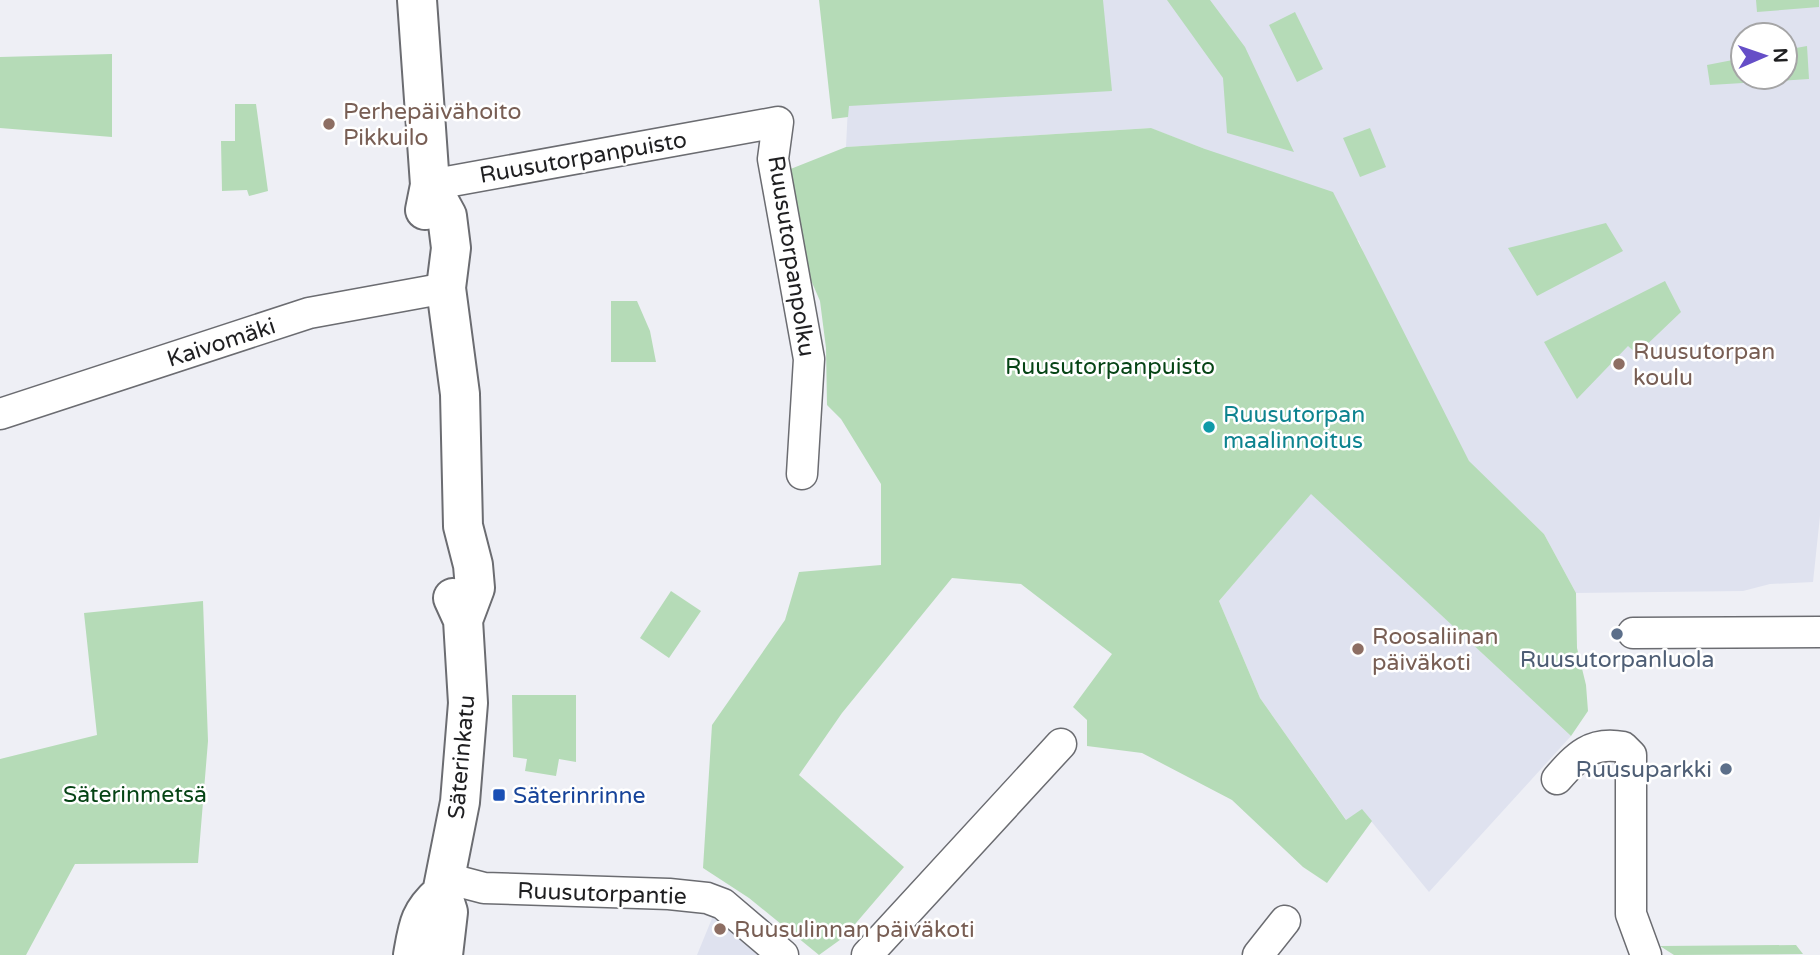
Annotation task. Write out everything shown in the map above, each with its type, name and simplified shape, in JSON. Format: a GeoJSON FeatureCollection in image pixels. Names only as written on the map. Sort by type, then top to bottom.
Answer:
{"type":"FeatureCollection","features":[{"type":"Feature","properties":{"kind":"main road","name":"Säterinkatu"},"geometry":{"type":"LineString","coordinates":[[417,0],[430,185],[424,219],[428,251],[446,288],[460,394],[463,526],[473,565],[475,588],[463,620],[468,703],[466,745],[460,802],[444,886],[448,912],[443,955]]}},
{"type":"Feature","properties":{"kind":"main road","name":"Säterinkatu"},"geometry":{"type":"LineString","coordinates":[[413,955],[425,908],[444,886]]}},
{"type":"Feature","properties":{"kind":"street","name":"Ruusutorpanpuisto"},"geometry":{"type":"LineString","coordinates":[[430,185],[778,122]]}},
{"type":"Feature","properties":{"kind":"street","name":"Ruusutorpanpolku"},"geometry":{"type":"LineString","coordinates":[[778,122],[773,159],[809,359],[802,474]]}},
{"type":"Feature","properties":{"kind":"street","name":"Kaivomäki"},"geometry":{"type":"LineString","coordinates":[[0,414],[309,313],[446,288]]}},
{"type":"Feature","properties":{"kind":"street"},"geometry":{"type":"LineString","coordinates":[[1633,633],[1820,632]]}},
{"type":"Feature","properties":{"kind":"street"},"geometry":{"type":"LineString","coordinates":[[867,955],[1061,744]]}},
{"type":"Feature","properties":{"kind":"street"},"geometry":{"type":"LineString","coordinates":[[1557,779],[1576,758],[1591,747],[1623,747],[1631,755],[1631,914],[1646,955]]}},
{"type":"Feature","properties":{"kind":"street","name":"Ruusutorpantie"},"geometry":{"type":"LineString","coordinates":[[444,886],[669,894],[707,898],[723,904],[783,955]]}},
{"type":"Feature","properties":{"kind":"street"},"geometry":{"type":"LineString","coordinates":[[1258,955],[1285,921]]}},
{"type":"Feature","properties":{"kind":"shaded area","name":"Ruusutorpan koulu"},"geometry":{"type":"Polygon","coordinates":[[[838,0],[1820,0],[1820,516],[1813,582],[1770,584],[1743,591],[1576,593],[1544,534],[1469,462],[1368,267],[1359,241],[1205,149],[1150,128],[846,147],[848,106],[838,0]]]}},
{"type":"Feature","properties":{"kind":"shaded area","name":"Roosaliinan päiväkoti"},"geometry":{"type":"Polygon","coordinates":[[[1311,493],[1571,736],[1429,892],[1362,810],[1347,821],[1260,698],[1219,601],[1311,493]]]}},
{"type":"Feature","properties":{"kind":"shaded area","name":"Ruusulinnan päiväkoti"},"geometry":{"type":"Polygon","coordinates":[[[713,916],[722,921],[763,955],[697,955],[713,916]]]}},
{"type":"Feature","properties":{"kind":"green space"},"geometry":{"type":"Polygon","coordinates":[[[819,0],[1103,0],[1112,91],[849,106],[848,117],[832,119],[819,0]]]}},
{"type":"Feature","properties":{"kind":"green space"},"geometry":{"type":"Polygon","coordinates":[[[1167,0],[1210,0],[1245,47],[1294,152],[1227,133],[1223,78],[1167,0]]]}},
{"type":"Feature","properties":{"kind":"green space"},"geometry":{"type":"Polygon","coordinates":[[[1756,0],[1819,0],[1819,7],[1757,12],[1756,0]]]}},
{"type":"Feature","properties":{"kind":"green space"},"geometry":{"type":"Polygon","coordinates":[[[1295,12],[1323,69],[1297,82],[1269,25],[1295,12]]]}},
{"type":"Feature","properties":{"kind":"green space"},"geometry":{"type":"Polygon","coordinates":[[[1807,46],[1809,79],[1799,80],[1799,47],[1807,46]]]}},
{"type":"Feature","properties":{"kind":"green space"},"geometry":{"type":"Polygon","coordinates":[[[112,54],[112,137],[0,128],[0,57],[112,54]]]}},
{"type":"Feature","properties":{"kind":"green space"},"geometry":{"type":"Polygon","coordinates":[[[1729,61],[1729,84],[1710,85],[1707,65],[1729,61]]]}},
{"type":"Feature","properties":{"kind":"green space"},"geometry":{"type":"Polygon","coordinates":[[[235,104],[256,104],[268,191],[249,196],[247,190],[222,191],[221,141],[235,141],[235,104]]]}},
{"type":"Feature","properties":{"kind":"green space","name":"Ruusutorpanpuisto"},"geometry":{"type":"Polygon","coordinates":[[[1151,128],[1333,192],[1469,461],[1544,534],[1576,593],[1577,648],[1586,685],[1588,711],[1571,736],[1311,494],[1219,601],[1260,698],[1346,820],[1362,809],[1372,821],[1327,883],[1303,867],[1232,800],[1142,753],[1087,746],[1087,720],[1073,707],[1112,654],[1021,584],[952,578],[842,713],[799,775],[904,867],[844,937],[819,955],[749,898],[703,868],[712,725],[785,620],[799,572],[881,565],[881,484],[841,419],[827,405],[826,348],[820,301],[801,257],[783,172],[846,147],[1151,128]]]}},
{"type":"Feature","properties":{"kind":"green space"},"geometry":{"type":"Polygon","coordinates":[[[1370,128],[1386,167],[1360,177],[1343,138],[1370,128]]]}},
{"type":"Feature","properties":{"kind":"green space"},"geometry":{"type":"Polygon","coordinates":[[[1606,223],[1623,251],[1537,296],[1508,248],[1606,223]]]}},
{"type":"Feature","properties":{"kind":"green space"},"geometry":{"type":"Polygon","coordinates":[[[1665,281],[1681,312],[1637,354],[1628,346],[1577,399],[1544,342],[1665,281]]]}},
{"type":"Feature","properties":{"kind":"green space"},"geometry":{"type":"Polygon","coordinates":[[[611,301],[637,301],[650,331],[656,362],[611,362],[611,301]]]}},
{"type":"Feature","properties":{"kind":"green space"},"geometry":{"type":"Polygon","coordinates":[[[671,591],[701,611],[669,658],[640,638],[671,591]]]}},
{"type":"Feature","properties":{"kind":"green space","name":"Säterinmetsä"},"geometry":{"type":"Polygon","coordinates":[[[203,601],[208,741],[198,863],[75,864],[26,955],[0,955],[0,759],[97,735],[84,613],[203,601]]]}},
{"type":"Feature","properties":{"kind":"green space"},"geometry":{"type":"Polygon","coordinates":[[[512,695],[576,695],[576,762],[559,759],[556,776],[525,771],[527,759],[513,757],[512,695]]]}},
{"type":"Feature","properties":{"kind":"green space"},"geometry":{"type":"Polygon","coordinates":[[[1796,945],[1803,954],[1674,955],[1660,946],[1796,945]]]}},
{"type":"Feature","properties":{"kind":"place","name":"Perhepäivähoito Pikkuilo"},"geometry":{"type":"Point","coordinates":[329,124]}},
{"type":"Feature","properties":{"kind":"place","name":"Ruusutorpan koulu"},"geometry":{"type":"Point","coordinates":[1619,364]}},
{"type":"Feature","properties":{"kind":"place","name":"Ruusutorpan maalinnoitus"},"geometry":{"type":"Point","coordinates":[1209,427]}},
{"type":"Feature","properties":{"kind":"place","name":"Ruusutorpanluola"},"geometry":{"type":"Point","coordinates":[1617,634]}},
{"type":"Feature","properties":{"kind":"place","name":"Roosaliinan päiväkoti"},"geometry":{"type":"Point","coordinates":[1358,649]}},
{"type":"Feature","properties":{"kind":"place","name":"Ruusuparkki"},"geometry":{"type":"Point","coordinates":[1726,769]}},
{"type":"Feature","properties":{"kind":"place","name":"Säterinrinne"},"geometry":{"type":"Point","coordinates":[499,795]}},
{"type":"Feature","properties":{"kind":"place","name":"Ruusulinnan päiväkoti"},"geometry":{"type":"Point","coordinates":[720,929]}}]}
